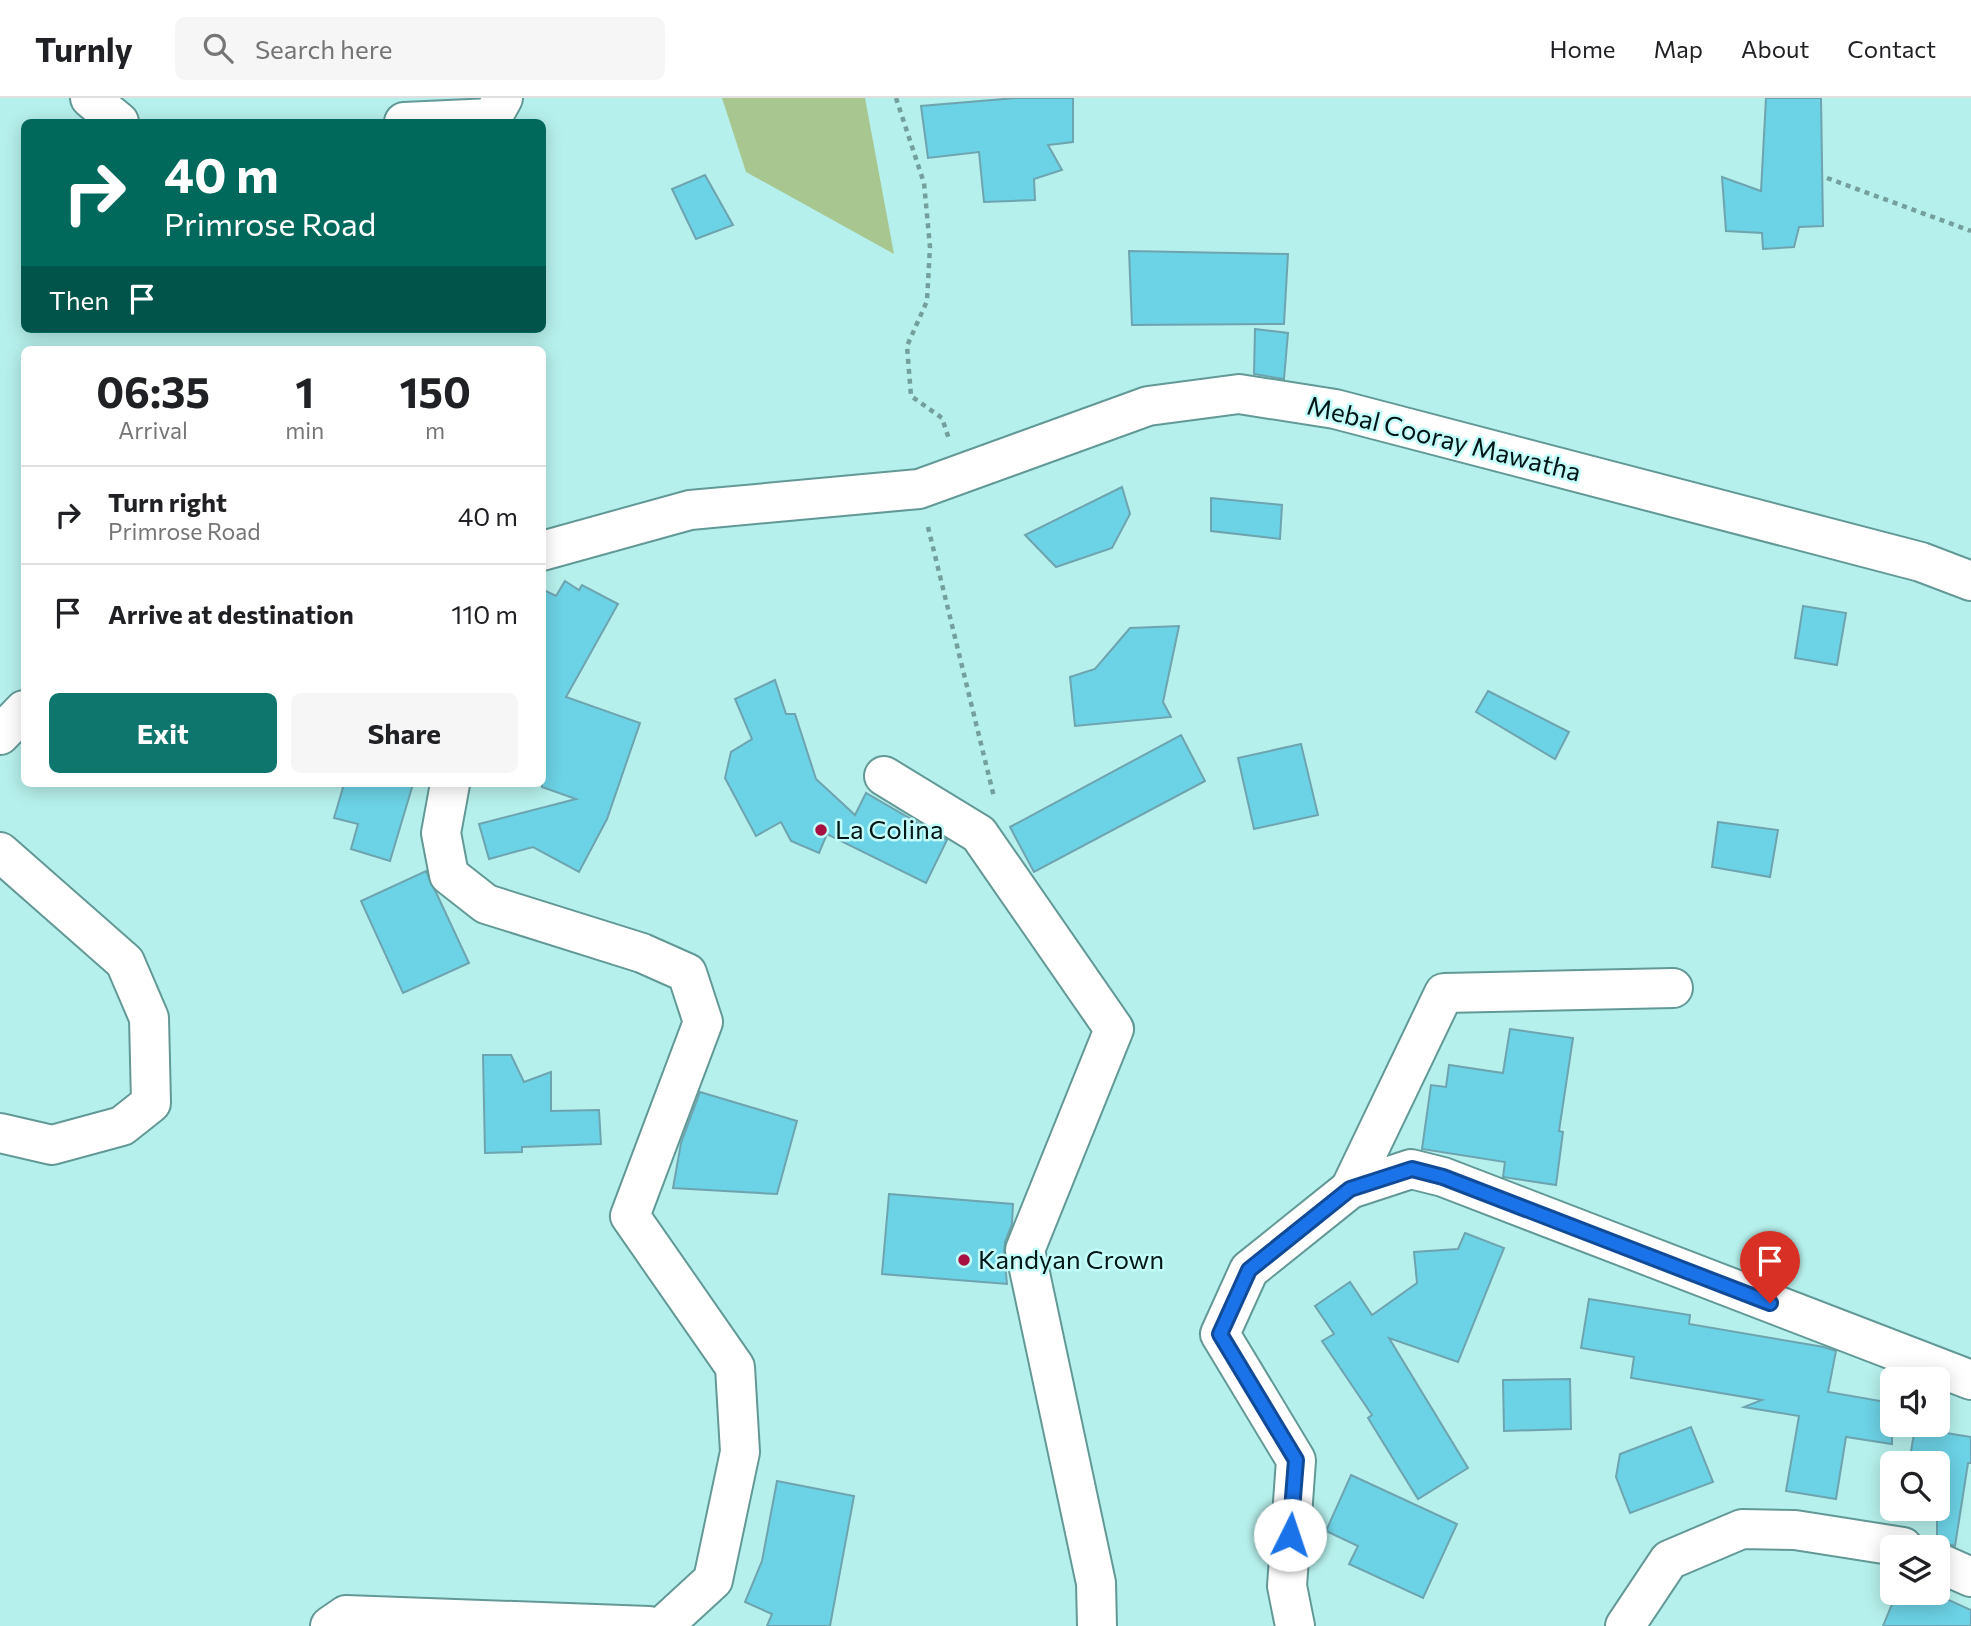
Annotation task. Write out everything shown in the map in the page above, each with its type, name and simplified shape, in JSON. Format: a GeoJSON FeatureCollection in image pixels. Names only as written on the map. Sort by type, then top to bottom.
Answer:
{"type":"FeatureCollection","features":[{"type":"Feature","properties":{"kind":"street"},"geometry":{"type":"LineString","coordinates":[[90,98],[115,119]]}},
{"type":"Feature","properties":{"kind":"street"},"geometry":{"type":"LineString","coordinates":[[470,119],[492,118],[503,98]]}},
{"type":"Feature","properties":{"kind":"street","name":"Mebal Cooray Mawatha"},"geometry":{"type":"LineString","coordinates":[[546,550],[690,510],[919,489],[1148,406],[1239,394],[1335,409],[1921,562],[1971,581]]}},
{"type":"Feature","properties":{"kind":"street"},"geometry":{"type":"LineString","coordinates":[[0,735],[21,713]]}},
{"type":"Feature","properties":{"kind":"street"},"geometry":{"type":"LineString","coordinates":[[884,776],[979,834],[1114,1029],[1025,1250],[1096,1583],[1097,1626]]}},
{"type":"Feature","properties":{"kind":"street"},"geometry":{"type":"LineString","coordinates":[[449,787],[441,832],[449,875],[486,904],[642,953],[687,973],[703,1021],[630,1216],[735,1367],[740,1452],[713,1580],[663,1626]]}},
{"type":"Feature","properties":{"kind":"street"},"geometry":{"type":"LineString","coordinates":[[0,852],[125,962],[149,1018],[151,1102],[122,1126],[52,1145],[0,1133]]}},
{"type":"Feature","properties":{"kind":"street"},"geometry":{"type":"LineString","coordinates":[[1350,1189],[1444,993],[1672,988]]}},
{"type":"Feature","properties":{"kind":"street"},"geometry":{"type":"LineString","coordinates":[[1294,1626],[1287,1586],[1296,1460],[1220,1334],[1249,1270],[1350,1189],[1412,1169],[1443,1177],[1971,1380]]}},
{"type":"Feature","properties":{"kind":"street"},"geometry":{"type":"LineString","coordinates":[[1625,1626],[1668,1560],[1742,1529],[1795,1530],[1880,1543]]}},
{"type":"Feature","properties":{"kind":"street"},"geometry":{"type":"LineString","coordinates":[[1950,1568],[1971,1577]]}},
{"type":"Feature","properties":{"kind":"street"},"geometry":{"type":"LineString","coordinates":[[330,1626],[346,1615],[649,1626]]}},
{"type":"Feature","properties":{"kind":"path"},"geometry":{"type":"LineString","coordinates":[[896,98],[924,183],[930,247],[927,301],[907,346],[911,397],[942,418],[951,444],[919,489],[995,795],[979,834]]}},
{"type":"Feature","properties":{"kind":"path"},"geometry":{"type":"LineString","coordinates":[[1826,178],[1971,231]]}},
{"type":"Feature","properties":{"kind":"green space"},"geometry":{"type":"Polygon","coordinates":[[[722,98],[865,98],[894,254],[746,172],[722,98]]]}},
{"type":"Feature","properties":{"kind":"building"},"geometry":{"type":"Polygon","coordinates":[[[1016,98],[1073,98],[1073,142],[1048,145],[1062,170],[1034,179],[1035,200],[984,202],[979,152],[928,158],[921,106],[1016,98]]]}},
{"type":"Feature","properties":{"kind":"building"},"geometry":{"type":"Polygon","coordinates":[[[1766,98],[1821,98],[1823,226],[1799,227],[1794,247],[1763,249],[1762,233],[1726,231],[1722,177],[1761,191],[1766,98]]]}},
{"type":"Feature","properties":{"kind":"building"},"geometry":{"type":"Polygon","coordinates":[[[705,175],[733,225],[696,239],[672,189],[705,175]]]}},
{"type":"Feature","properties":{"kind":"building"},"geometry":{"type":"Polygon","coordinates":[[[1129,251],[1288,254],[1284,324],[1132,325],[1129,251]]]}},
{"type":"Feature","properties":{"kind":"building"},"geometry":{"type":"Polygon","coordinates":[[[1255,329],[1288,333],[1284,379],[1254,374],[1255,329]]]}},
{"type":"Feature","properties":{"kind":"building"},"geometry":{"type":"Polygon","coordinates":[[[1122,487],[1130,514],[1112,548],[1056,567],[1025,535],[1122,487]]]}},
{"type":"Feature","properties":{"kind":"building"},"geometry":{"type":"Polygon","coordinates":[[[1211,498],[1282,505],[1280,539],[1211,531],[1211,498]]]}},
{"type":"Feature","properties":{"kind":"building"},"geometry":{"type":"Polygon","coordinates":[[[565,581],[579,590],[582,585],[618,604],[566,697],[640,723],[607,819],[579,872],[533,847],[489,859],[479,824],[576,799],[542,787],[546,787],[546,591],[556,596],[565,581]]]}},
{"type":"Feature","properties":{"kind":"building"},"geometry":{"type":"Polygon","coordinates":[[[1803,606],[1846,613],[1837,665],[1795,658],[1803,606]]]}},
{"type":"Feature","properties":{"kind":"building"},"geometry":{"type":"Polygon","coordinates":[[[1179,626],[1163,702],[1171,717],[1075,726],[1070,677],[1095,669],[1130,628],[1179,626]]]}},
{"type":"Feature","properties":{"kind":"building"},"geometry":{"type":"Polygon","coordinates":[[[775,680],[786,714],[795,714],[816,779],[855,815],[866,793],[947,840],[926,883],[827,834],[819,853],[791,841],[781,822],[756,836],[725,778],[731,752],[752,739],[735,699],[775,680]]]}},
{"type":"Feature","properties":{"kind":"building"},"geometry":{"type":"Polygon","coordinates":[[[1488,691],[1569,732],[1555,759],[1476,712],[1488,691]]]}},
{"type":"Feature","properties":{"kind":"building"},"geometry":{"type":"Polygon","coordinates":[[[1181,735],[1205,781],[1034,872],[1010,827],[1181,735]]]}},
{"type":"Feature","properties":{"kind":"building"},"geometry":{"type":"Polygon","coordinates":[[[1301,744],[1318,815],[1254,829],[1238,758],[1301,744]]]}},
{"type":"Feature","properties":{"kind":"building"},"geometry":{"type":"Polygon","coordinates":[[[343,787],[412,787],[390,861],[351,849],[358,824],[334,818],[343,787]]]}},
{"type":"Feature","properties":{"kind":"building"},"geometry":{"type":"Polygon","coordinates":[[[1718,822],[1778,830],[1770,877],[1712,867],[1718,822]]]}},
{"type":"Feature","properties":{"kind":"building"},"geometry":{"type":"Polygon","coordinates":[[[426,871],[469,963],[403,993],[361,901],[426,871]]]}},
{"type":"Feature","properties":{"kind":"building"},"geometry":{"type":"Polygon","coordinates":[[[1510,1029],[1573,1038],[1559,1131],[1563,1132],[1556,1185],[1503,1177],[1505,1162],[1422,1149],[1431,1085],[1446,1087],[1449,1065],[1503,1073],[1510,1029]]]}},
{"type":"Feature","properties":{"kind":"building"},"geometry":{"type":"Polygon","coordinates":[[[483,1055],[511,1055],[524,1082],[551,1072],[551,1111],[599,1110],[601,1144],[522,1147],[522,1152],[485,1153],[483,1055]]]}},
{"type":"Feature","properties":{"kind":"building"},"geometry":{"type":"Polygon","coordinates":[[[700,1092],[797,1121],[777,1194],[673,1188],[681,1143],[700,1092]]]}},
{"type":"Feature","properties":{"kind":"building"},"geometry":{"type":"Polygon","coordinates":[[[889,1194],[1013,1204],[1012,1224],[1005,1242],[1004,1254],[1007,1284],[882,1274],[889,1194]]]}},
{"type":"Feature","properties":{"kind":"building"},"geometry":{"type":"Polygon","coordinates":[[[1465,1233],[1504,1248],[1458,1362],[1389,1338],[1468,1468],[1418,1499],[1368,1418],[1372,1415],[1322,1341],[1334,1334],[1315,1306],[1350,1282],[1372,1315],[1417,1283],[1414,1252],[1458,1249],[1465,1233]]]}},
{"type":"Feature","properties":{"kind":"building"},"geometry":{"type":"Polygon","coordinates":[[[1589,1299],[1690,1315],[1689,1324],[1824,1347],[1836,1351],[1828,1392],[1880,1401],[1880,1437],[1892,1437],[1892,1444],[1846,1437],[1836,1499],[1786,1491],[1799,1416],[1744,1407],[1762,1400],[1631,1378],[1634,1357],[1581,1348],[1589,1299]]]}},
{"type":"Feature","properties":{"kind":"building"},"geometry":{"type":"Polygon","coordinates":[[[1570,1379],[1571,1429],[1504,1431],[1503,1380],[1570,1379]]]}},
{"type":"Feature","properties":{"kind":"building"},"geometry":{"type":"Polygon","coordinates":[[[1691,1427],[1713,1482],[1630,1513],[1616,1477],[1620,1454],[1691,1427]]]}},
{"type":"Feature","properties":{"kind":"building"},"geometry":{"type":"Polygon","coordinates":[[[1950,1434],[1971,1437],[1971,1463],[1968,1463],[1955,1546],[1950,1545],[1950,1535],[1937,1535],[1937,1521],[1950,1521],[1950,1451],[1911,1451],[1913,1437],[1950,1437],[1950,1434]]]}},
{"type":"Feature","properties":{"kind":"building"},"geometry":{"type":"Polygon","coordinates":[[[1351,1475],[1457,1524],[1423,1598],[1349,1564],[1358,1546],[1326,1531],[1351,1475]]]}},
{"type":"Feature","properties":{"kind":"building"},"geometry":{"type":"Polygon","coordinates":[[[777,1481],[854,1496],[830,1626],[767,1626],[772,1614],[745,1602],[762,1561],[777,1481]]]}},
{"type":"Feature","properties":{"kind":"building"},"geometry":{"type":"Polygon","coordinates":[[[1950,1601],[1971,1610],[1971,1626],[1883,1626],[1892,1605],[1950,1605],[1950,1601]]]}},
{"type":"Feature","properties":{"kind":"place","name":"La Colina"},"geometry":{"type":"Point","coordinates":[821,830]}},
{"type":"Feature","properties":{"kind":"place","name":"Kandyan Crown"},"geometry":{"type":"Point","coordinates":[964,1260]}},
{"type":"Feature","properties":{"kind":"route"},"geometry":{"type":"LineString","coordinates":[[1290,1535],[1296,1460],[1220,1334],[1249,1270],[1350,1189],[1412,1169],[1443,1177],[1770,1303]]}}]}
